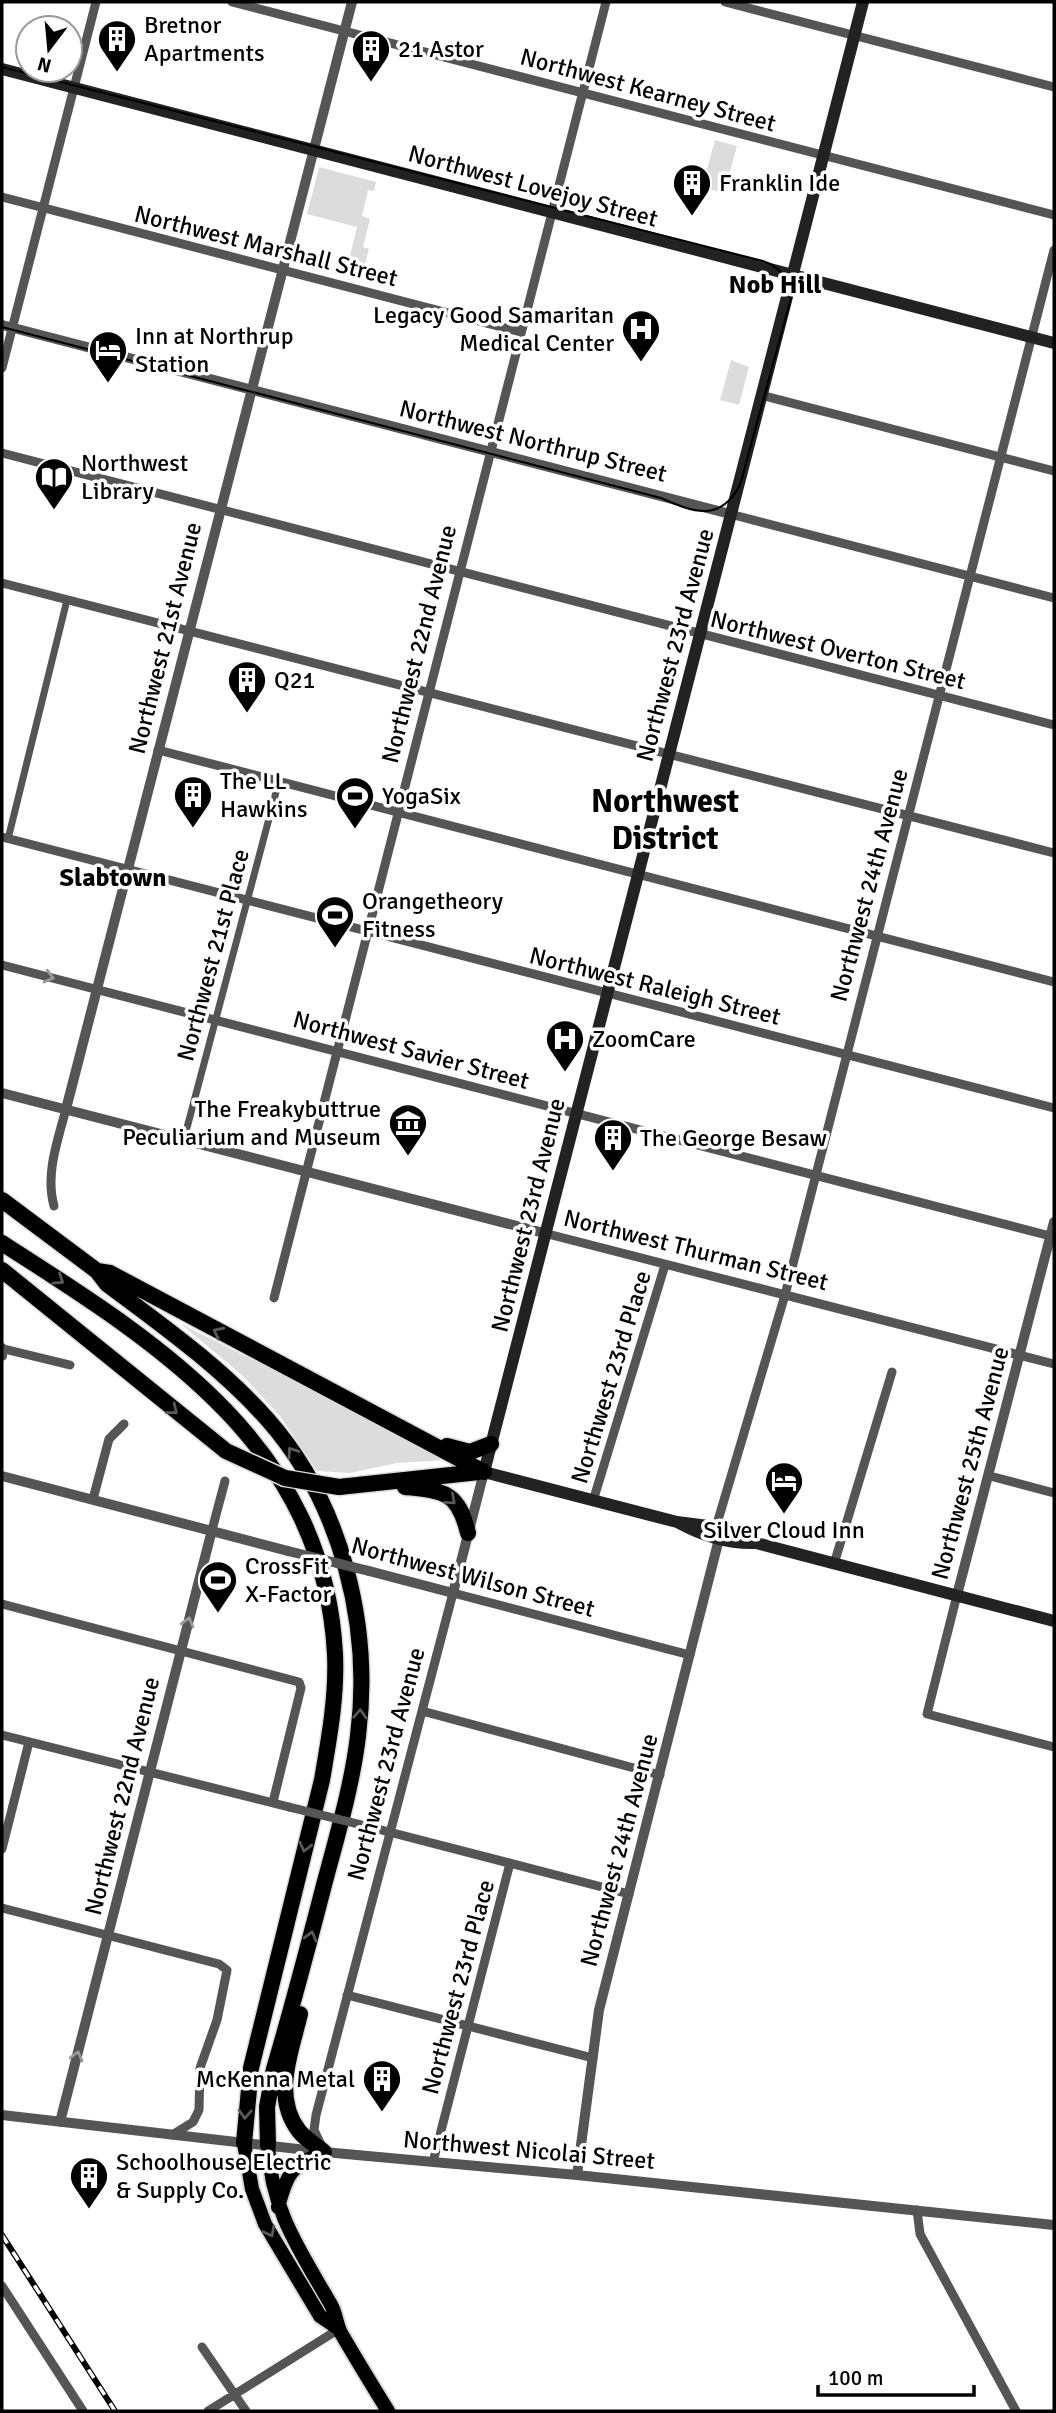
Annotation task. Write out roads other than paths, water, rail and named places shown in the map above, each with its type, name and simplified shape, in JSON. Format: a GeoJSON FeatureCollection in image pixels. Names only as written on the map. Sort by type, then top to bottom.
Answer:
{"type":"FeatureCollection","features":[{"type":"Feature","properties":{"kind":"highway"},"geometry":{"type":"LineString","coordinates":[[2,1200],[97,1270],[107,1284],[226,1376],[270,1422],[313,1486],[330,1521],[348,1574],[360,1651],[358,1734],[347,1796],[270,2089],[268,2146],[269,2166],[278,2207],[313,2277],[332,2305],[339,2329],[388,2411]]}},
{"type":"Feature","properties":{"kind":"highway"},"geometry":{"type":"LineString","coordinates":[[2,1243],[156,1348],[223,1405],[276,1470],[309,1534],[321,1572],[335,1654],[330,1734],[322,1780],[248,2082],[244,2143],[252,2189],[265,2224],[320,2316],[339,2329]]}},
{"type":"Feature","properties":{"kind":"highway"},"geometry":{"type":"LineString","coordinates":[[2,1270],[226,1451],[285,1478],[339,1487],[484,1472]]}},
{"type":"Feature","properties":{"kind":"highway"},"geometry":{"type":"LineString","coordinates":[[97,1270],[110,1273],[484,1472]]}},
{"type":"Feature","properties":{"kind":"highway"},"geometry":{"type":"LineString","coordinates":[[349,1401],[456,1450],[470,1452],[491,1444]]}},
{"type":"Feature","properties":{"kind":"highway"},"geometry":{"type":"LineString","coordinates":[[367,1484],[438,1490],[447,1494],[462,1510],[468,1533]]}},
{"type":"Feature","properties":{"kind":"highway"},"geometry":{"type":"LineString","coordinates":[[278,2207],[285,2180],[294,2167],[324,2152],[300,2133],[285,2099],[286,2074],[302,2006],[300,1980]]}},
{"type":"Feature","properties":{"kind":"main road","name":"Northwest 23rd Avenue"},"geometry":{"type":"LineString","coordinates":[[484,1472],[863,2]]}},
{"type":"Feature","properties":{"kind":"main road","name":"Northwest Lovejoy Street"},"geometry":{"type":"LineString","coordinates":[[2,69],[1054,343]]}},
{"type":"Feature","properties":{"kind":"main road"},"geometry":{"type":"LineString","coordinates":[[484,1472],[677,1522],[697,1533],[740,1534],[756,1543],[1054,1620]]}},
{"type":"Feature","properties":{"kind":"street"},"geometry":{"type":"LineString","coordinates":[[2,368],[7,326],[42,208],[96,2]]}},
{"type":"Feature","properties":{"kind":"street","name":"Northwest Kearney Street"},"geometry":{"type":"LineString","coordinates":[[232,2],[1054,215]]}},
{"type":"Feature","properties":{"kind":"street","name":"Northwest 21st Avenue"},"geometry":{"type":"LineString","coordinates":[[54,1206],[51,1185],[53,1161],[352,2]]}},
{"type":"Feature","properties":{"kind":"street","name":"Northwest 22nd Avenue"},"geometry":{"type":"LineString","coordinates":[[274,1298],[606,2]]}},
{"type":"Feature","properties":{"kind":"street"},"geometry":{"type":"LineString","coordinates":[[725,2],[1054,87]]}},
{"type":"Feature","properties":{"kind":"street","name":"Northwest Marshall Street"},"geometry":{"type":"LineString","coordinates":[[2,197],[521,332]]}},
{"type":"Feature","properties":{"kind":"street","name":"Northwest 24th Avenue"},"geometry":{"type":"LineString","coordinates":[[577,2175],[599,2010],[690,1655],[718,1533],[785,1295],[1054,250]]}},
{"type":"Feature","properties":{"kind":"street","name":"Northwest Northrup Street"},"geometry":{"type":"LineString","coordinates":[[7,326],[1054,598]]}},
{"type":"Feature","properties":{"kind":"street"},"geometry":{"type":"LineString","coordinates":[[761,395],[1054,471]]}},
{"type":"Feature","properties":{"kind":"street","name":"Northwest Overton Street"},"geometry":{"type":"LineString","coordinates":[[2,453],[1054,725]]}},
{"type":"Feature","properties":{"kind":"street"},"geometry":{"type":"LineString","coordinates":[[2,583],[1054,853]]}},
{"type":"Feature","properties":{"kind":"street"},"geometry":{"type":"LineString","coordinates":[[5,838],[67,600]]}},
{"type":"Feature","properties":{"kind":"street"},"geometry":{"type":"LineString","coordinates":[[158,750],[1054,982]]}},
{"type":"Feature","properties":{"kind":"street","name":"Northwest 21st Place"},"geometry":{"type":"LineString","coordinates":[[184,1139],[279,781]]}},
{"type":"Feature","properties":{"kind":"street","name":"Northwest Raleigh Street"},"geometry":{"type":"LineString","coordinates":[[5,838],[1054,1108]]}},
{"type":"Feature","properties":{"kind":"street","name":"Northwest Savier Street"},"geometry":{"type":"LineString","coordinates":[[2,965],[1052,1236]]}},
{"type":"Feature","properties":{"kind":"street","name":"Northwest Thurman Street"},"geometry":{"type":"LineString","coordinates":[[2,1093],[1054,1364]]}},
{"type":"Feature","properties":{"kind":"street","name":"Northwest 25th Avenue"},"geometry":{"type":"LineString","coordinates":[[1054,1222],[927,1714],[1054,1748]]}},
{"type":"Feature","properties":{"kind":"street","name":"Northwest 23rd Place"},"geometry":{"type":"LineString","coordinates":[[593,1502],[665,1265]]}},
{"type":"Feature","properties":{"kind":"street"},"geometry":{"type":"LineString","coordinates":[[2,1351],[70,1365]]}},
{"type":"Feature","properties":{"kind":"street"},"geometry":{"type":"LineString","coordinates":[[834,1564],[892,1372]]}},
{"type":"Feature","properties":{"kind":"street"},"geometry":{"type":"LineString","coordinates":[[93,1499],[109,1439],[124,1424]]}},
{"type":"Feature","properties":{"kind":"street","name":"Northwest 23rd Avenue"},"geometry":{"type":"LineString","coordinates":[[324,2152],[315,2136],[314,2124],[484,1472]]}},
{"type":"Feature","properties":{"kind":"street","name":"Northwest Wilson Street"},"geometry":{"type":"LineString","coordinates":[[2,1476],[690,1655]]}},
{"type":"Feature","properties":{"kind":"street"},"geometry":{"type":"LineString","coordinates":[[989,1476],[1054,1493]]}},
{"type":"Feature","properties":{"kind":"street","name":"Northwest 22nd Avenue"},"geometry":{"type":"LineString","coordinates":[[60,2122],[225,1481]]}},
{"type":"Feature","properties":{"kind":"street"},"geometry":{"type":"LineString","coordinates":[[2,1604],[299,1682],[301,1688],[273,1802]]}},
{"type":"Feature","properties":{"kind":"street"},"geometry":{"type":"LineString","coordinates":[[422,1711],[660,1774]]}},
{"type":"Feature","properties":{"kind":"street"},"geometry":{"type":"LineString","coordinates":[[2,1735],[629,1894]]}},
{"type":"Feature","properties":{"kind":"street"},"geometry":{"type":"LineString","coordinates":[[2,1849],[29,1742]]}},
{"type":"Feature","properties":{"kind":"street","name":"Northwest 23rd Place"},"geometry":{"type":"LineString","coordinates":[[433,2162],[510,1864]]}},
{"type":"Feature","properties":{"kind":"street"},"geometry":{"type":"LineString","coordinates":[[2,1908],[219,1964],[227,1970],[200,2080],[200,2110],[193,2122],[172,2135]]}},
{"type":"Feature","properties":{"kind":"street"},"geometry":{"type":"LineString","coordinates":[[347,1995],[593,2058]]}},
{"type":"Feature","properties":{"kind":"street","name":"Northwest Nicolai Street"},"geometry":{"type":"LineString","coordinates":[[5,2118],[1054,2225]]}},
{"type":"Feature","properties":{"kind":"street"},"geometry":{"type":"LineString","coordinates":[[917,2210],[920,2234],[1016,2411]]}},
{"type":"Feature","properties":{"kind":"street"},"geometry":{"type":"LineString","coordinates":[[2,2286],[83,2411]]}},
{"type":"Feature","properties":{"kind":"street"},"geometry":{"type":"LineString","coordinates":[[208,2411],[339,2329]]}},
{"type":"Feature","properties":{"kind":"street"},"geometry":{"type":"LineString","coordinates":[[202,2347],[246,2411]]}},
{"type":"Feature","properties":{"kind":"tram line"},"geometry":{"type":"LineString","coordinates":[[2,67],[763,261],[783,275],[789,285],[791,298],[740,485],[724,505],[705,511],[2,327]]}},
{"type":"Feature","properties":{"kind":"railway"},"geometry":{"type":"LineString","coordinates":[[2,2235],[115,2411]]}},
{"type":"Feature","properties":{"kind":"place","name":"Bretnor Apartments"},"geometry":{"type":"Point","coordinates":[117,73]}},
{"type":"Feature","properties":{"kind":"place","name":"21 Astor"},"geometry":{"type":"Point","coordinates":[371,83]}},
{"type":"Feature","properties":{"kind":"place","name":"Franklin Ide"},"geometry":{"type":"Point","coordinates":[692,217]}},
{"type":"Feature","properties":{"kind":"place","name":"Legacy Good Samaritan Medical Center"},"geometry":{"type":"Point","coordinates":[641,363]}},
{"type":"Feature","properties":{"kind":"place","name":"Inn at Northrup Station"},"geometry":{"type":"Point","coordinates":[108,384]}},
{"type":"Feature","properties":{"kind":"place","name":"Northwest Library"},"geometry":{"type":"Point","coordinates":[54,511]}},
{"type":"Feature","properties":{"kind":"place","name":"Q21"},"geometry":{"type":"Point","coordinates":[247,714]}},
{"type":"Feature","properties":{"kind":"place","name":"The LL Hawkins"},"geometry":{"type":"Point","coordinates":[193,829]}},
{"type":"Feature","properties":{"kind":"place","name":"YogaSix"},"geometry":{"type":"Point","coordinates":[355,830]}},
{"type":"Feature","properties":{"kind":"place","name":"Orangetheory Fitness"},"geometry":{"type":"Point","coordinates":[335,949]}},
{"type":"Feature","properties":{"kind":"place","name":"ZoomCare"},"geometry":{"type":"Point","coordinates":[565,1073]}},
{"type":"Feature","properties":{"kind":"place","name":"The Freakybuttrue Peculiarium and Museum"},"geometry":{"type":"Point","coordinates":[408,1157]}},
{"type":"Feature","properties":{"kind":"place","name":"The George Besaw"},"geometry":{"type":"Point","coordinates":[613,1172]}},
{"type":"Feature","properties":{"kind":"place","name":"Silver Cloud Inn"},"geometry":{"type":"Point","coordinates":[784,1515]}},
{"type":"Feature","properties":{"kind":"place","name":"CrossFit X-Factor"},"geometry":{"type":"Point","coordinates":[218,1614]}},
{"type":"Feature","properties":{"kind":"place","name":"McKenna Metal"},"geometry":{"type":"Point","coordinates":[382,2113]}},
{"type":"Feature","properties":{"kind":"place","name":"Schoolhouse Electric & Supply Co."},"geometry":{"type":"Point","coordinates":[89,2210]}},
{"type":"Feature","properties":{"kind":"district","name":"Nob Hill"},"geometry":{"type":"Point","coordinates":[775,284]}},
{"type":"Feature","properties":{"kind":"district","name":"Northwest District"},"geometry":{"type":"Point","coordinates":[665,820]}},
{"type":"Feature","properties":{"kind":"district","name":"Slabtown"},"geometry":{"type":"Point","coordinates":[113,877]}}]}
